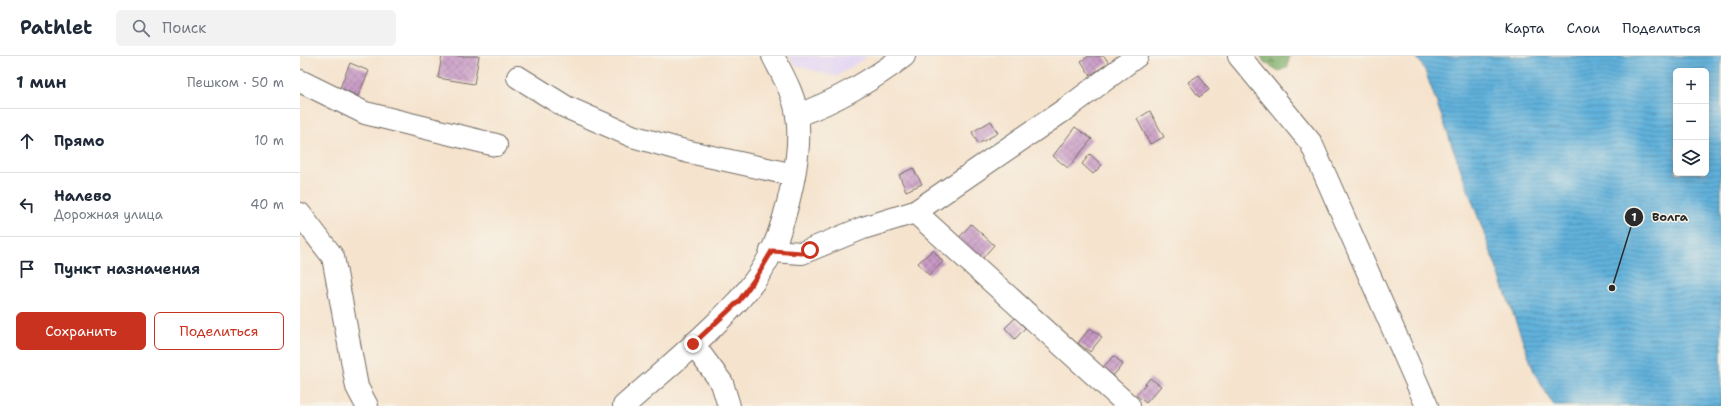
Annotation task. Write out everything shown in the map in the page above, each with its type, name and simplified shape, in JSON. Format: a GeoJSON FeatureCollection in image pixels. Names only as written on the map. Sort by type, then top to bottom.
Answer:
{"type":"FeatureCollection","features":[{"type":"Feature","properties":{"kind":"street"},"geometry":{"type":"LineString","coordinates":[[624,406],[739,301],[757,276],[772,251],[785,213],[794,175],[798,143],[797,115],[788,86],[773,56]]}},
{"type":"Feature","properties":{"kind":"street"},"geometry":{"type":"LineString","coordinates":[[797,115],[822,105],[887,69],[904,56]]}},
{"type":"Feature","properties":{"kind":"street"},"geometry":{"type":"LineString","coordinates":[[772,251],[802,253],[863,228],[915,212],[1070,106],[1137,56]]}},
{"type":"Feature","properties":{"kind":"street"},"geometry":{"type":"LineString","coordinates":[[1240,56],[1311,143],[1427,406]]}},
{"type":"Feature","properties":{"kind":"street"},"geometry":{"type":"LineString","coordinates":[[518,77],[566,107],[632,136],[685,151],[794,175]]}},
{"type":"Feature","properties":{"kind":"street"},"geometry":{"type":"LineString","coordinates":[[300,81],[366,113],[496,145]]}},
{"type":"Feature","properties":{"kind":"street"},"geometry":{"type":"LineString","coordinates":[[915,212],[1129,406]]}},
{"type":"Feature","properties":{"kind":"street"},"geometry":{"type":"LineString","coordinates":[[300,214],[333,257],[357,387],[367,406]]}},
{"type":"Feature","properties":{"kind":"street"},"geometry":{"type":"LineString","coordinates":[[693,344],[722,383],[729,406]]}},
{"type":"Feature","properties":{"kind":"shaded area"},"geometry":{"type":"Polygon","coordinates":[[[789,56],[868,56],[836,77],[795,65],[789,56]]]}},
{"type":"Feature","properties":{"kind":"green space"},"geometry":{"type":"Polygon","coordinates":[[[1261,56],[1289,56],[1288,67],[1279,71],[1264,62],[1261,56]]]}},
{"type":"Feature","properties":{"kind":"water"},"geometry":{"type":"Polygon","coordinates":[[[1416,56],[1721,56],[1721,406],[1554,406],[1535,374],[1424,68],[1416,56]]]}},
{"type":"Feature","properties":{"kind":"building"},"geometry":{"type":"Polygon","coordinates":[[[442,56],[479,56],[474,84],[438,78],[442,56]]]}},
{"type":"Feature","properties":{"kind":"building"},"geometry":{"type":"Polygon","coordinates":[[[1089,56],[1104,56],[1109,63],[1090,75],[1081,61],[1089,56]]]}},
{"type":"Feature","properties":{"kind":"building"},"geometry":{"type":"Polygon","coordinates":[[[350,63],[369,71],[358,96],[340,88],[350,63]]]}},
{"type":"Feature","properties":{"kind":"building"},"geometry":{"type":"Polygon","coordinates":[[[1199,75],[1209,90],[1199,97],[1188,82],[1199,75]]]}},
{"type":"Feature","properties":{"kind":"building"},"geometry":{"type":"Polygon","coordinates":[[[1150,111],[1164,137],[1150,144],[1137,119],[1150,111]]]}},
{"type":"Feature","properties":{"kind":"building"},"geometry":{"type":"Polygon","coordinates":[[[991,121],[998,133],[978,144],[972,132],[991,121]]]}},
{"type":"Feature","properties":{"kind":"building"},"geometry":{"type":"Polygon","coordinates":[[[1075,127],[1092,139],[1068,168],[1053,156],[1075,127]]]}},
{"type":"Feature","properties":{"kind":"building"},"geometry":{"type":"Polygon","coordinates":[[[1090,154],[1102,165],[1093,174],[1082,164],[1090,154]]]}},
{"type":"Feature","properties":{"kind":"building"},"geometry":{"type":"Polygon","coordinates":[[[913,168],[922,184],[906,191],[899,175],[913,168]]]}},
{"type":"Feature","properties":{"kind":"building"},"geometry":{"type":"Polygon","coordinates":[[[971,224],[994,245],[980,261],[957,240],[971,224]]]}},
{"type":"Feature","properties":{"kind":"building"},"geometry":{"type":"Polygon","coordinates":[[[933,250],[943,262],[929,275],[918,263],[933,250]]]}},
{"type":"Feature","properties":{"kind":"building"},"geometry":{"type":"Polygon","coordinates":[[[1015,318],[1025,328],[1015,339],[1005,328],[1015,318]]]}},
{"type":"Feature","properties":{"kind":"building"},"geometry":{"type":"Polygon","coordinates":[[[1090,328],[1102,337],[1090,352],[1078,343],[1090,328]]]}},
{"type":"Feature","properties":{"kind":"building"},"geometry":{"type":"Polygon","coordinates":[[[1114,356],[1123,364],[1113,376],[1103,367],[1114,356]]]}},
{"type":"Feature","properties":{"kind":"building"},"geometry":{"type":"Polygon","coordinates":[[[1150,378],[1161,386],[1146,403],[1136,395],[1150,378]]]}},
{"type":"Feature","properties":{"kind":"place","name":"Волга"},"geometry":{"type":"Point","coordinates":[1612,288]}},
{"type":"Feature","properties":{"kind":"route"},"geometry":{"type":"LineString","coordinates":[[693,344],[739,301],[757,276],[772,251],[802,253],[810,250]]}}]}
